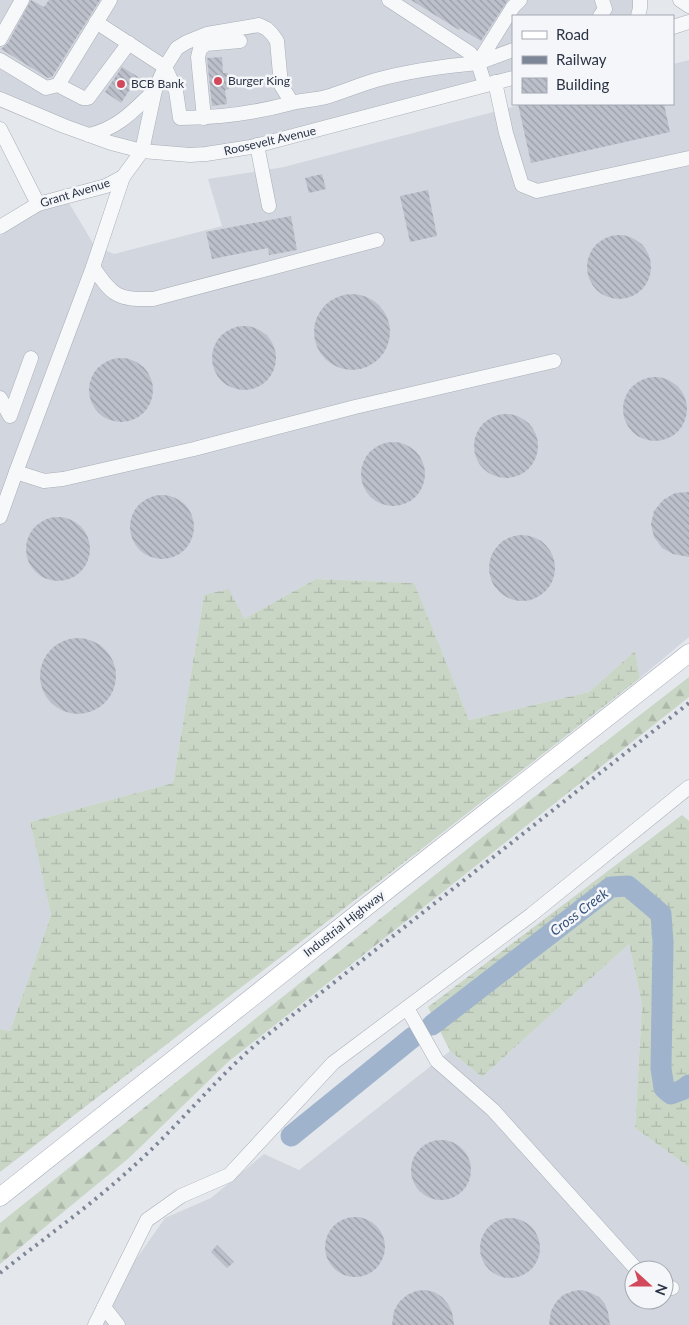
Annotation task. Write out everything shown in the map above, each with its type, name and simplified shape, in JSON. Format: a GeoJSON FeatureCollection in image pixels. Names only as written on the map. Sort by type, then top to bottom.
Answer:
{"type":"FeatureCollection","features":[{"type":"Feature","properties":{"kind":"main road","name":"Industrial Highway"},"geometry":{"type":"LineString","coordinates":[[0,1197],[689,653]]}},
{"type":"Feature","properties":{"kind":"street"},"geometry":{"type":"LineString","coordinates":[[0,39],[22,0]]}},
{"type":"Feature","properties":{"kind":"street"},"geometry":{"type":"LineString","coordinates":[[58,86],[110,0]]}},
{"type":"Feature","properties":{"kind":"street"},"geometry":{"type":"LineString","coordinates":[[389,0],[470,53],[478,64],[490,84],[522,185],[537,191],[689,158]]}},
{"type":"Feature","properties":{"kind":"street"},"geometry":{"type":"LineString","coordinates":[[478,64],[513,7],[520,0]]}},
{"type":"Feature","properties":{"kind":"street"},"geometry":{"type":"LineString","coordinates":[[601,15],[605,9],[602,0]]}},
{"type":"Feature","properties":{"kind":"street"},"geometry":{"type":"LineString","coordinates":[[638,15],[640,0]]}},
{"type":"Feature","properties":{"kind":"street"},"geometry":{"type":"LineString","coordinates":[[680,0],[689,6]]}},
{"type":"Feature","properties":{"kind":"street"},"geometry":{"type":"LineString","coordinates":[[96,22],[165,68],[176,91],[180,118],[250,114],[292,103],[326,97],[379,80],[448,66],[478,64],[512,50]]}},
{"type":"Feature","properties":{"kind":"street"},"geometry":{"type":"LineString","coordinates":[[674,27],[689,22]]}},
{"type":"Feature","properties":{"kind":"street"},"geometry":{"type":"LineString","coordinates":[[142,151],[155,90],[165,68],[177,48],[207,34],[259,26],[267,29],[277,41],[281,85],[292,103]]}},
{"type":"Feature","properties":{"kind":"street"},"geometry":{"type":"LineString","coordinates":[[204,118],[198,57],[200,49],[206,44],[240,41]]}},
{"type":"Feature","properties":{"kind":"street"},"geometry":{"type":"LineString","coordinates":[[0,60],[46,88],[58,86],[83,98],[88,98],[129,43]]}},
{"type":"Feature","properties":{"kind":"street","name":"Roosevelt Avenue"},"geometry":{"type":"LineString","coordinates":[[0,99],[64,126],[142,151],[190,155],[257,145],[512,78]]}},
{"type":"Feature","properties":{"kind":"street"},"geometry":{"type":"LineString","coordinates":[[89,135],[113,127],[155,90]]}},
{"type":"Feature","properties":{"kind":"street"},"geometry":{"type":"LineString","coordinates":[[0,129],[38,204]]}},
{"type":"Feature","properties":{"kind":"street"},"geometry":{"type":"LineString","coordinates":[[257,145],[269,206]]}},
{"type":"Feature","properties":{"kind":"street","name":"Grant Avenue"},"geometry":{"type":"LineString","coordinates":[[0,227],[38,204],[106,186],[123,177],[142,151]]}},
{"type":"Feature","properties":{"kind":"street"},"geometry":{"type":"LineString","coordinates":[[0,517],[93,267],[123,177]]}},
{"type":"Feature","properties":{"kind":"street"},"geometry":{"type":"LineString","coordinates":[[93,267],[109,290],[130,300],[153,299],[377,240]]}},
{"type":"Feature","properties":{"kind":"street"},"geometry":{"type":"LineString","coordinates":[[0,398],[10,416],[31,358]]}},
{"type":"Feature","properties":{"kind":"street"},"geometry":{"type":"LineString","coordinates":[[16,472],[44,481],[63,479],[355,407],[554,361]]}},
{"type":"Feature","properties":{"kind":"street"},"geometry":{"type":"LineString","coordinates":[[95,1325],[147,1220],[180,1196],[230,1175],[333,1063],[531,915],[689,787]]}},
{"type":"Feature","properties":{"kind":"street"},"geometry":{"type":"LineString","coordinates":[[407,1008],[438,1061],[493,1110],[628,1260]]}},
{"type":"Feature","properties":{"kind":"street"},"geometry":{"type":"LineString","coordinates":[[104,1307],[118,1325]]}},
{"type":"Feature","properties":{"kind":"shaded area"},"geometry":{"type":"Polygon","coordinates":[[[0,0],[640,0],[638,15],[512,15],[512,77],[251,147],[142,151],[0,99],[0,0]]]}},
{"type":"Feature","properties":{"kind":"shaded area"},"geometry":{"type":"Polygon","coordinates":[[[689,60],[689,637],[640,678],[635,651],[589,692],[469,720],[413,583],[316,579],[244,619],[204,595],[173,783],[30,822],[51,915],[10,1031],[0,1029],[0,236],[42,209],[69,203],[94,245],[114,254],[222,226],[208,179],[284,167],[519,105],[674,105],[674,64],[689,60]]]}},
{"type":"Feature","properties":{"kind":"shaded area"},"geometry":{"type":"Polygon","coordinates":[[[629,944],[642,1004],[635,1128],[689,1167],[689,1325],[90,1325],[165,1218],[211,1198],[264,1154],[299,1170],[450,1051],[482,1077],[629,944]]]}},
{"type":"Feature","properties":{"kind":"green space"},"geometry":{"type":"Polygon","coordinates":[[[316,579],[414,583],[469,720],[589,692],[635,651],[640,678],[419,851],[0,1172],[0,1029],[10,1031],[51,915],[30,822],[173,783],[204,595],[229,589],[244,619],[316,579]]]}},
{"type":"Feature","properties":{"kind":"green space"},"geometry":{"type":"Polygon","coordinates":[[[689,677],[689,697],[228,1062],[129,1158],[0,1264],[0,1223],[480,839],[689,677]]]}},
{"type":"Feature","properties":{"kind":"green space"},"geometry":{"type":"Polygon","coordinates":[[[682,815],[689,821],[689,1167],[635,1128],[642,1004],[629,944],[482,1077],[450,1051],[428,1007],[682,815]]]}},
{"type":"Feature","properties":{"kind":"building"},"geometry":{"type":"Polygon","coordinates":[[[31,0],[44,7],[49,0],[100,0],[52,77],[48,78],[1,49],[8,43],[31,0]]]}},
{"type":"Feature","properties":{"kind":"building"},"geometry":{"type":"Polygon","coordinates":[[[411,0],[508,0],[481,41],[460,28],[459,30],[411,0]]]}},
{"type":"Feature","properties":{"kind":"building","name":"Burger King"},"geometry":{"type":"Polygon","coordinates":[[[222,57],[223,73],[228,73],[229,89],[225,90],[227,104],[212,106],[207,58],[222,57]]]}},
{"type":"Feature","properties":{"kind":"building","name":"BCB Bank"},"geometry":{"type":"Polygon","coordinates":[[[122,67],[138,77],[121,103],[105,92],[122,67]]]}},
{"type":"Feature","properties":{"kind":"building"},"geometry":{"type":"Polygon","coordinates":[[[518,105],[664,105],[670,132],[531,163],[518,105]]]}},
{"type":"Feature","properties":{"kind":"building"},"geometry":{"type":"Polygon","coordinates":[[[322,174],[326,189],[309,193],[305,178],[322,174]]]}},
{"type":"Feature","properties":{"kind":"building"},"geometry":{"type":"Polygon","coordinates":[[[428,190],[437,236],[410,242],[400,196],[428,190]]]}},
{"type":"Feature","properties":{"kind":"building"},"geometry":{"type":"Polygon","coordinates":[[[291,216],[297,250],[269,255],[268,248],[212,259],[206,232],[291,216]]]}},
{"type":"Feature","properties":{"kind":"building"},"geometry":{"type":"Polygon","coordinates":[[[619,235],[637,241],[645,249],[651,267],[645,285],[637,293],[619,299],[601,293],[593,285],[587,267],[593,249],[601,241],[619,235]]]}},
{"type":"Feature","properties":{"kind":"building"},"geometry":{"type":"Polygon","coordinates":[[[352,294],[366,297],[379,305],[387,318],[390,332],[387,346],[379,359],[366,367],[352,370],[338,367],[325,359],[317,346],[314,332],[317,318],[325,305],[338,297],[352,294]]]}},
{"type":"Feature","properties":{"kind":"building"},"geometry":{"type":"Polygon","coordinates":[[[244,326],[262,332],[270,340],[276,358],[270,376],[262,384],[244,390],[226,384],[218,376],[212,358],[218,340],[226,332],[244,326]]]}},
{"type":"Feature","properties":{"kind":"building"},"geometry":{"type":"Polygon","coordinates":[[[121,358],[139,364],[147,372],[153,390],[147,408],[139,416],[121,422],[103,416],[95,408],[89,390],[95,372],[103,364],[121,358]]]}},
{"type":"Feature","properties":{"kind":"building"},"geometry":{"type":"Polygon","coordinates":[[[655,377],[673,383],[681,391],[687,409],[681,427],[673,435],[655,441],[637,435],[629,427],[623,409],[629,391],[637,383],[655,377]]]}},
{"type":"Feature","properties":{"kind":"building"},"geometry":{"type":"Polygon","coordinates":[[[506,414],[524,420],[532,428],[538,446],[532,464],[524,472],[506,478],[488,472],[480,464],[474,446],[480,428],[488,420],[506,414]]]}},
{"type":"Feature","properties":{"kind":"building"},"geometry":{"type":"Polygon","coordinates":[[[393,442],[411,448],[419,456],[425,474],[419,492],[411,500],[393,506],[375,500],[367,492],[361,474],[367,456],[375,448],[393,442]]]}},
{"type":"Feature","properties":{"kind":"building"},"geometry":{"type":"Polygon","coordinates":[[[689,492],[689,557],[673,554],[662,548],[654,537],[651,524],[654,511],[663,500],[675,493],[689,492]]]}},
{"type":"Feature","properties":{"kind":"building"},"geometry":{"type":"Polygon","coordinates":[[[162,495],[180,501],[188,509],[194,527],[188,545],[180,553],[162,559],[144,553],[136,545],[130,527],[136,509],[144,501],[162,495]]]}},
{"type":"Feature","properties":{"kind":"building"},"geometry":{"type":"Polygon","coordinates":[[[58,517],[76,523],[84,531],[90,549],[84,567],[76,575],[58,581],[40,575],[32,567],[26,549],[32,531],[40,523],[58,517]]]}},
{"type":"Feature","properties":{"kind":"building"},"geometry":{"type":"Polygon","coordinates":[[[516,535],[528,535],[540,540],[550,550],[555,562],[553,581],[540,596],[528,601],[516,601],[504,596],[494,586],[489,574],[489,562],[494,550],[504,540],[516,535]]]}},
{"type":"Feature","properties":{"kind":"building"},"geometry":{"type":"Polygon","coordinates":[[[78,638],[92,641],[105,649],[113,662],[116,676],[113,690],[105,703],[92,711],[78,714],[64,711],[51,703],[43,690],[40,676],[43,662],[51,649],[64,641],[78,638]]]}},
{"type":"Feature","properties":{"kind":"building"},"geometry":{"type":"Polygon","coordinates":[[[441,1140],[458,1145],[466,1153],[471,1170],[466,1187],[458,1195],[441,1200],[424,1195],[416,1187],[411,1170],[416,1153],[424,1145],[441,1140]]]}},
{"type":"Feature","properties":{"kind":"building"},"geometry":{"type":"Polygon","coordinates":[[[355,1217],[372,1222],[380,1230],[385,1247],[380,1264],[372,1272],[355,1277],[338,1272],[330,1264],[325,1247],[330,1230],[338,1222],[355,1217]]]}},
{"type":"Feature","properties":{"kind":"building"},"geometry":{"type":"Polygon","coordinates":[[[510,1218],[527,1223],[535,1231],[540,1248],[535,1265],[527,1273],[510,1278],[493,1273],[485,1265],[480,1248],[485,1231],[493,1223],[510,1218]]]}},
{"type":"Feature","properties":{"kind":"building"},"geometry":{"type":"Polygon","coordinates":[[[217,1245],[234,1262],[227,1268],[211,1252],[217,1245]]]}},
{"type":"Feature","properties":{"kind":"building"},"geometry":{"type":"Polygon","coordinates":[[[425,1290],[434,1292],[448,1304],[452,1312],[454,1325],[392,1325],[394,1311],[399,1302],[407,1295],[425,1290]]]}},
{"type":"Feature","properties":{"kind":"building"},"geometry":{"type":"Polygon","coordinates":[[[582,1290],[599,1297],[605,1304],[610,1325],[549,1325],[551,1311],[556,1302],[563,1295],[582,1290]]]}},
{"type":"Feature","properties":{"kind":"waterway","name":"Cross Creek"},"geometry":{"type":"LineString","coordinates":[[432,1025],[611,887],[628,886],[661,914],[663,942],[661,1068],[664,1088],[671,1094],[689,1085]]}},
{"type":"Feature","properties":{"kind":"waterway","name":"Cross Creek"},"geometry":{"type":"LineString","coordinates":[[291,1136],[413,1037]]}},
{"type":"Feature","properties":{"kind":"railway"},"geometry":{"type":"LineString","coordinates":[[0,1273],[121,1178],[261,1040],[689,703]]}},
{"type":"Feature","properties":{"kind":"place","name":"Burger King"},"geometry":{"type":"Point","coordinates":[218,81]}},
{"type":"Feature","properties":{"kind":"place","name":"BCB Bank"},"geometry":{"type":"Point","coordinates":[121,84]}}]}
